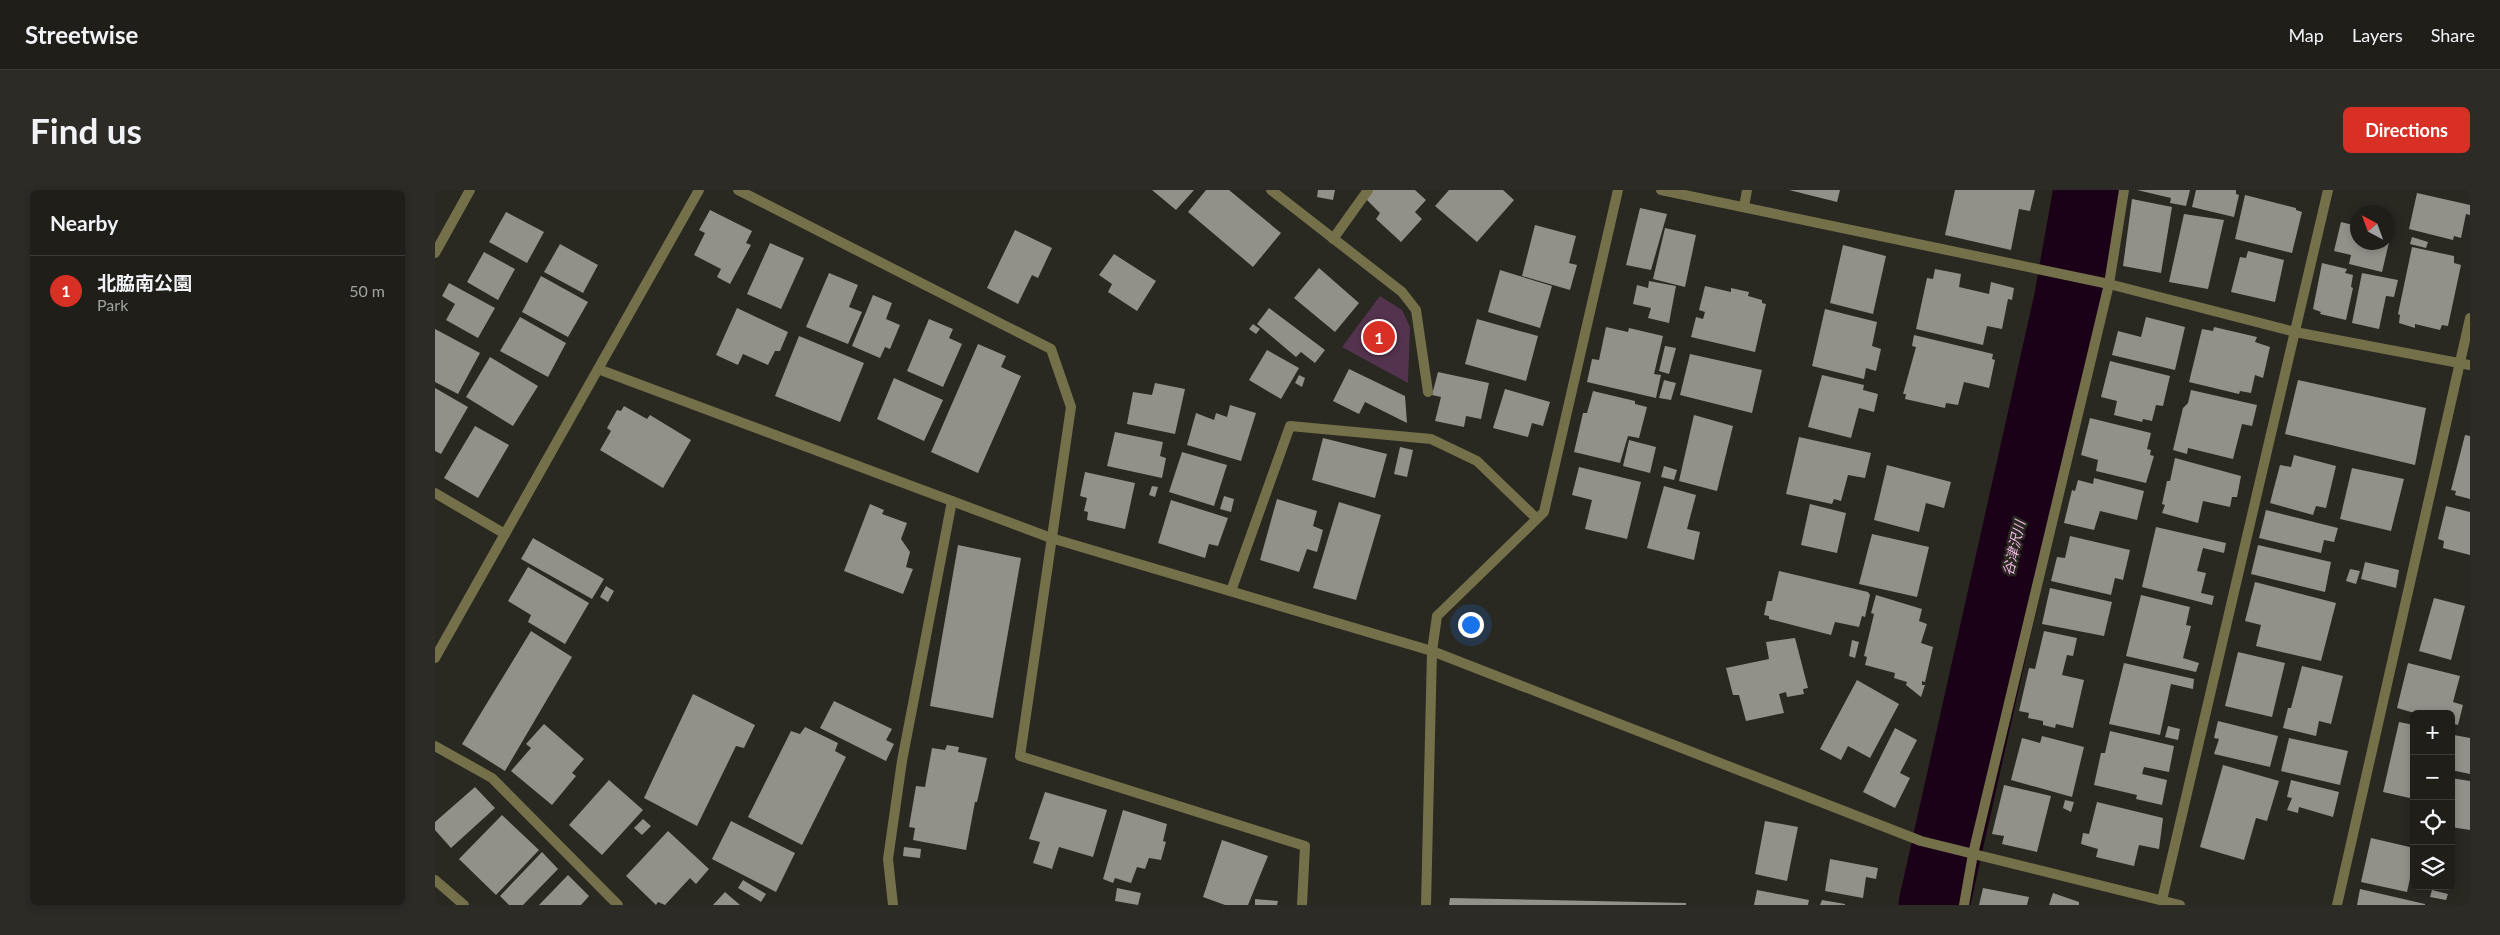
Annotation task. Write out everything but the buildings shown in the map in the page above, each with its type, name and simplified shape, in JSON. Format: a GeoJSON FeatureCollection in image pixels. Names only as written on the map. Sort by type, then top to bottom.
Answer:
{"type":"FeatureCollection","features":[{"type":"Feature","properties":{"kind":"street"},"geometry":{"type":"LineString","coordinates":[[435,253],[470,190]]}},
{"type":"Feature","properties":{"kind":"street"},"geometry":{"type":"LineString","coordinates":[[435,658],[699,190]]}},
{"type":"Feature","properties":{"kind":"street"},"geometry":{"type":"LineString","coordinates":[[738,190],[1051,349],[1071,408],[1020,756],[1305,846],[1303,905]]}},
{"type":"Feature","properties":{"kind":"street"},"geometry":{"type":"LineString","coordinates":[[1271,190],[1401,292],[1416,310],[1428,392]]}},
{"type":"Feature","properties":{"kind":"street"},"geometry":{"type":"LineString","coordinates":[[1333,239],[1368,190]]}},
{"type":"Feature","properties":{"kind":"street"},"geometry":{"type":"LineString","coordinates":[[1426,905],[1432,650],[1437,616],[1544,512],[1618,190]]}},
{"type":"Feature","properties":{"kind":"street"},"geometry":{"type":"LineString","coordinates":[[1661,190],[2109,284],[2295,332],[2470,365]]}},
{"type":"Feature","properties":{"kind":"street"},"geometry":{"type":"LineString","coordinates":[[1744,207],[1747,190]]}},
{"type":"Feature","properties":{"kind":"street"},"geometry":{"type":"LineString","coordinates":[[1964,905],[1973,854],[2109,284],[2123,190]]}},
{"type":"Feature","properties":{"kind":"street"},"geometry":{"type":"LineString","coordinates":[[2162,900],[2328,190]]}},
{"type":"Feature","properties":{"kind":"street"},"geometry":{"type":"LineString","coordinates":[[2337,905],[2470,318]]}},
{"type":"Feature","properties":{"kind":"street"},"geometry":{"type":"LineString","coordinates":[[598,369],[1051,538],[1432,650],[1921,842],[2180,905]]}},
{"type":"Feature","properties":{"kind":"street"},"geometry":{"type":"LineString","coordinates":[[1231,591],[1290,426],[1431,439],[1477,461],[1536,518]]}},
{"type":"Feature","properties":{"kind":"street"},"geometry":{"type":"LineString","coordinates":[[435,494],[505,534]]}},
{"type":"Feature","properties":{"kind":"street"},"geometry":{"type":"LineString","coordinates":[[893,905],[888,859],[902,761],[952,501]]}},
{"type":"Feature","properties":{"kind":"street"},"geometry":{"type":"LineString","coordinates":[[435,746],[492,778],[618,905]]}},
{"type":"Feature","properties":{"kind":"street"},"geometry":{"type":"LineString","coordinates":[[435,880],[464,905]]}},
{"type":"Feature","properties":{"kind":"shaded area"},"geometry":{"type":"Polygon","coordinates":[[[1380,296],[1402,310],[1410,327],[1408,383],[1342,347],[1380,296]]]}},
{"type":"Feature","properties":{"kind":"waterway","name":"谷津沢川"},"geometry":{"type":"LineString","coordinates":[[1934,905],[2069,302],[2089,190]]}},
{"type":"Feature","properties":{"kind":"place","name":"北脇南公園"},"geometry":{"type":"Point","coordinates":[1379,337]}}]}
